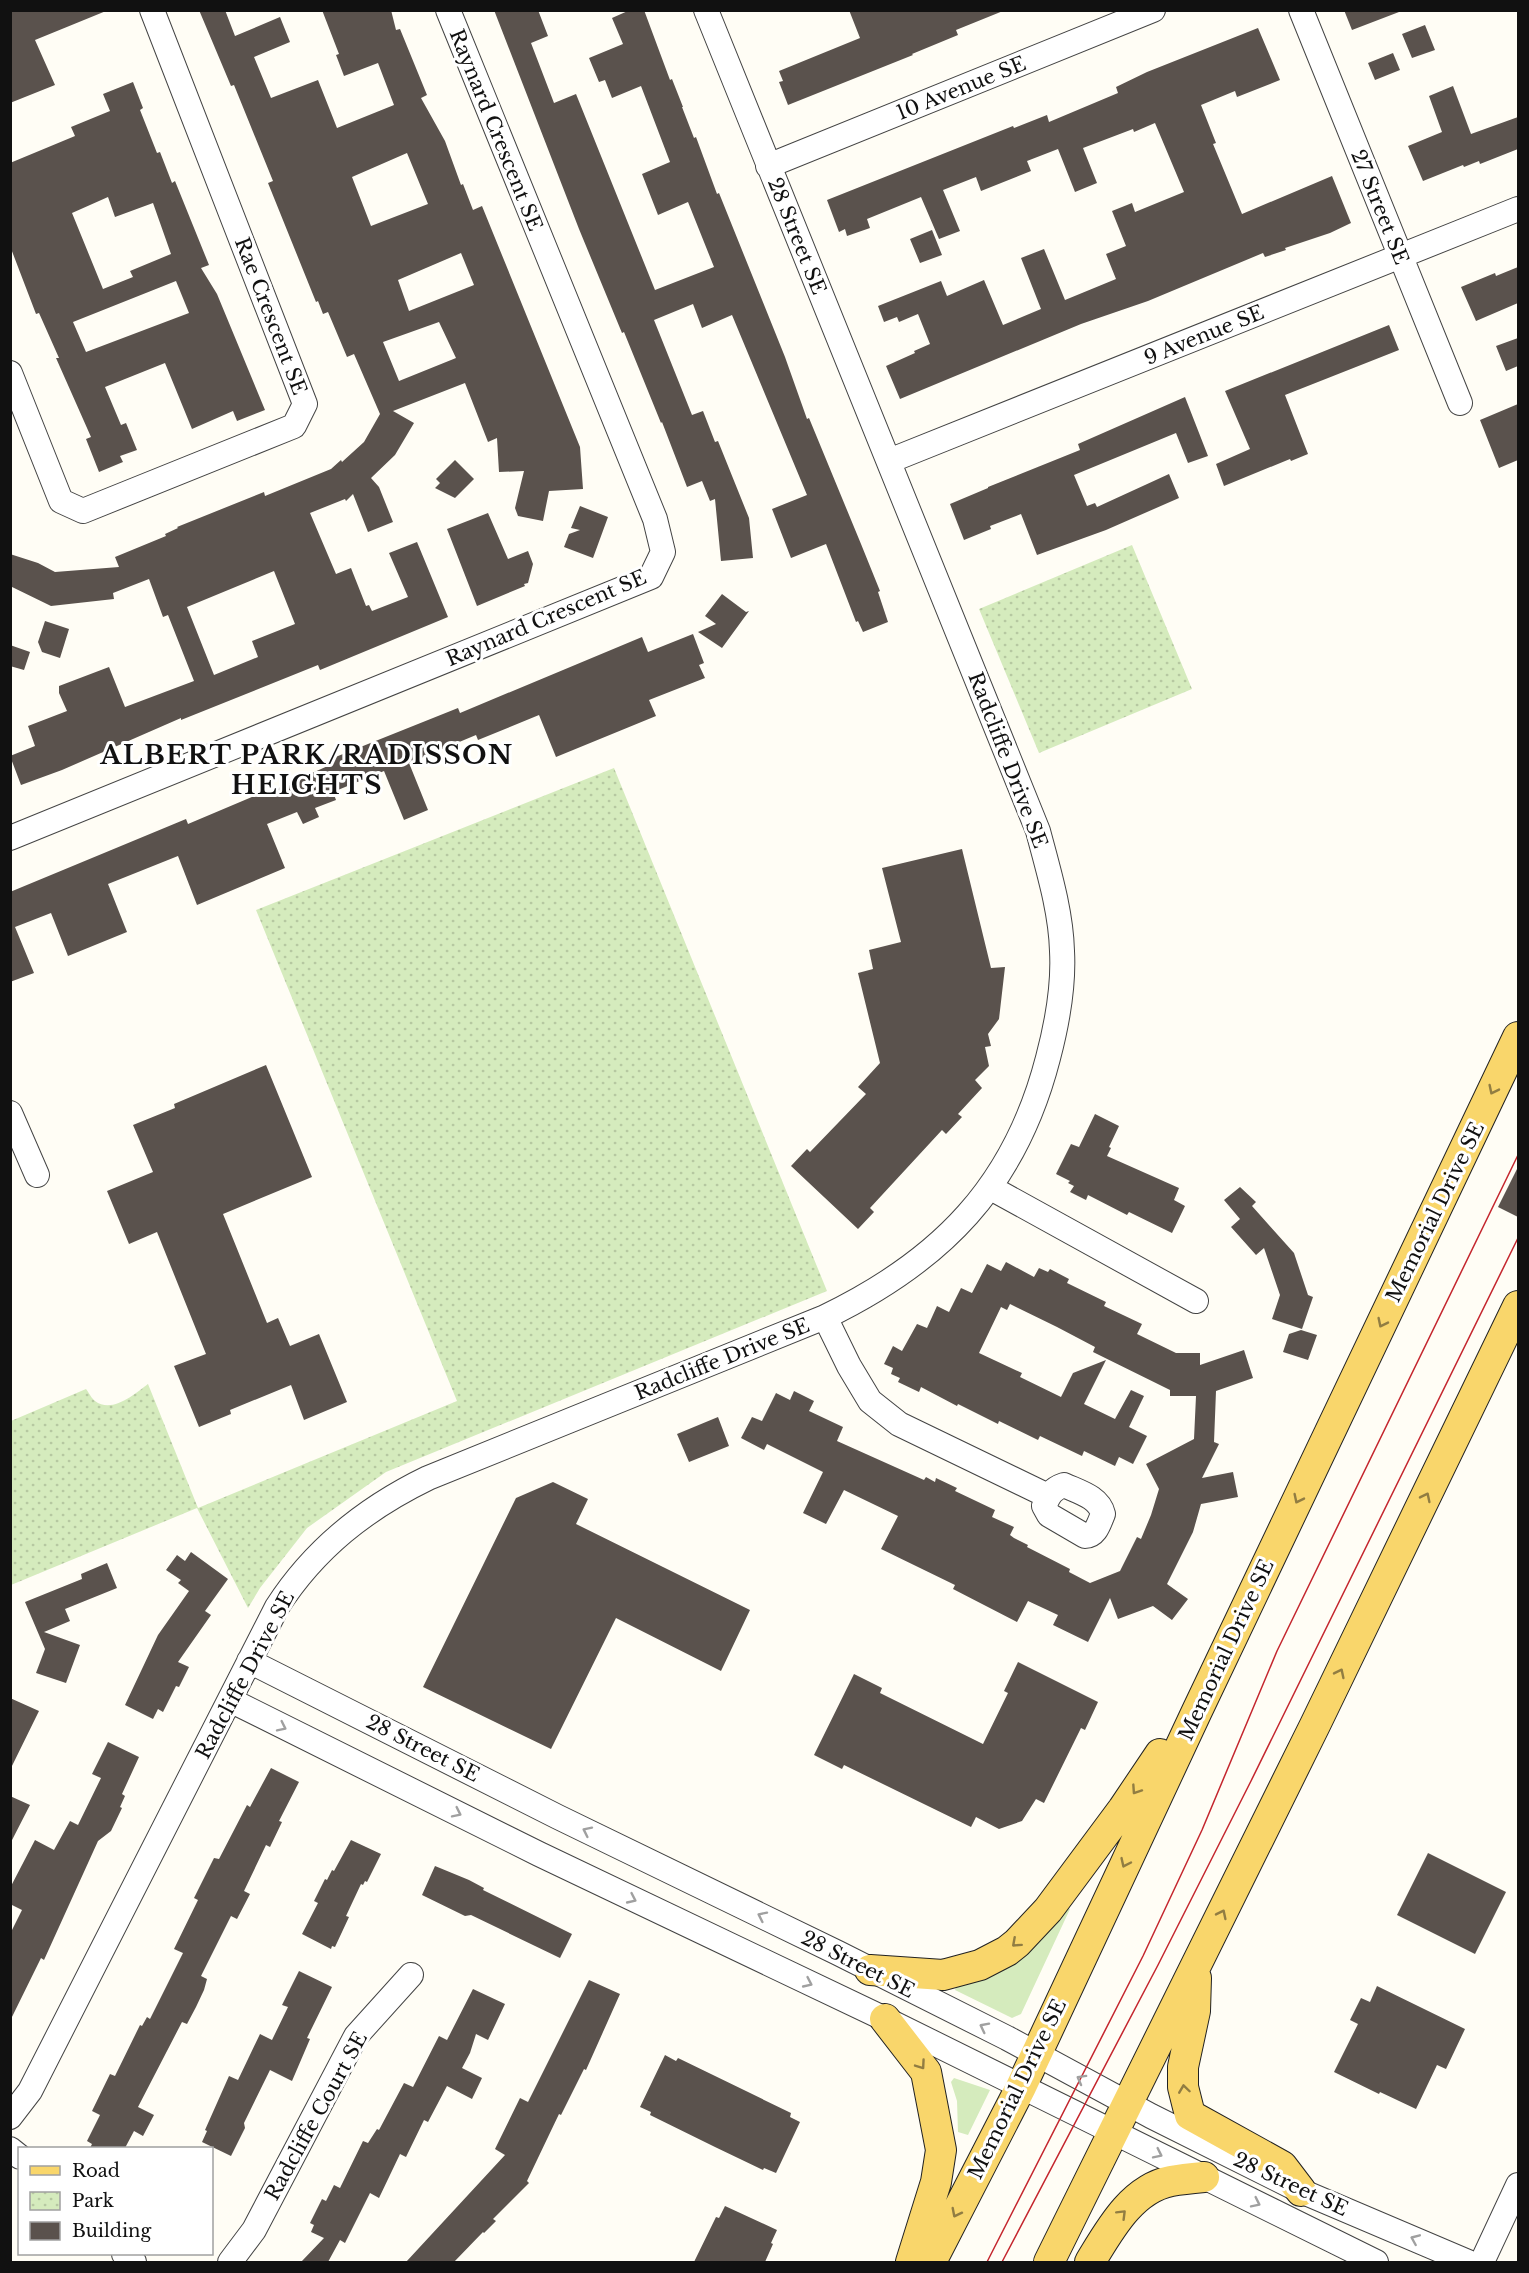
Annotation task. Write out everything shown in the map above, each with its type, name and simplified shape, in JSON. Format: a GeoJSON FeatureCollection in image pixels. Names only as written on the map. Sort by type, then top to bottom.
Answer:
{"type":"FeatureCollection","features":[{"type":"Feature","properties":{"kind":"main road","name":"Memorial Drive SE"},"geometry":{"type":"LineString","coordinates":[[931,2262],[1021,2086],[1518,1037]]}},
{"type":"Feature","properties":{"kind":"main road"},"geometry":{"type":"LineString","coordinates":[[1049,2262],[1112,2131],[1196,1967],[1518,1306]]}},
{"type":"Feature","properties":{"kind":"main road"},"geometry":{"type":"LineString","coordinates":[[870,1970],[943,1976],[980,1965],[997,1957],[1017,1943],[1048,1910],[1123,1809],[1178,1727],[1197,1711]]}},
{"type":"Feature","properties":{"kind":"main road"},"geometry":{"type":"LineString","coordinates":[[1196,1967],[1195,2011],[1183,2067],[1183,2087],[1190,2115],[1282,2166],[1301,2191]]}},
{"type":"Feature","properties":{"kind":"main road"},"geometry":{"type":"LineString","coordinates":[[885,2019],[926,2072],[941,2150],[936,2182],[911,2262]]}},
{"type":"Feature","properties":{"kind":"main road"},"geometry":{"type":"LineString","coordinates":[[1090,2262],[1114,2222],[1143,2193],[1169,2181],[1204,2177]]}},
{"type":"Feature","properties":{"kind":"street","name":"Rae Crescent SE"},"geometry":{"type":"LineString","coordinates":[[10,374],[61,501],[83,511],[294,426],[305,404],[152,10]]}},
{"type":"Feature","properties":{"kind":"street","name":"Raynard Crescent SE"},"geometry":{"type":"LineString","coordinates":[[10,838],[651,576],[663,552],[655,519],[448,10]]}},
{"type":"Feature","properties":{"kind":"street","name":"28 Street SE"},"geometry":{"type":"LineString","coordinates":[[706,10],[889,461]]}},
{"type":"Feature","properties":{"kind":"street","name":"10 Avenue SE"},"geometry":{"type":"LineString","coordinates":[[768,166],[1153,10]]}},
{"type":"Feature","properties":{"kind":"street","name":"27 Street SE"},"geometry":{"type":"LineString","coordinates":[[1301,10],[1460,403]]}},
{"type":"Feature","properties":{"kind":"street","name":"9 Avenue SE"},"geometry":{"type":"LineString","coordinates":[[889,461],[1518,209]]}},
{"type":"Feature","properties":{"kind":"street","name":"Radcliffe Drive SE"},"geometry":{"type":"LineString","coordinates":[[10,2117],[30,2091],[277,1607],[296,1579],[331,1541],[376,1506],[428,1478],[825,1317],[859,1300],[922,1259],[955,1229],[991,1188],[1017,1143],[1037,1094],[1058,1011],[1062,950],[1048,872],[1038,831],[889,461]]}},
{"type":"Feature","properties":{"kind":"street"},"geometry":{"type":"LineString","coordinates":[[10,1113],[37,1175]]}},
{"type":"Feature","properties":{"kind":"street"},"geometry":{"type":"LineString","coordinates":[[991,1188],[1196,1301]]}},
{"type":"Feature","properties":{"kind":"street"},"geometry":{"type":"LineString","coordinates":[[825,1317],[849,1366],[870,1401],[899,1424],[1048,1496]]}},
{"type":"Feature","properties":{"kind":"street","name":"28 Street SE"},"geometry":{"type":"LineString","coordinates":[[249,1661],[558,1817],[870,1970],[1301,2191],[1468,2262]]}},
{"type":"Feature","properties":{"kind":"street","name":"28 Street SE"},"geometry":{"type":"LineString","coordinates":[[230,1700],[528,1849],[885,2019],[1376,2262]]}},
{"type":"Feature","properties":{"kind":"street","name":"Radcliffe Court SE"},"geometry":{"type":"LineString","coordinates":[[230,2262],[254,2230],[356,2036],[411,1975]]}},
{"type":"Feature","properties":{"kind":"street"},"geometry":{"type":"LineString","coordinates":[[1482,2262],[1518,2185]]}},
{"type":"Feature","properties":{"kind":"green space"},"geometry":{"type":"Polygon","coordinates":[[[1132,545],[1192,689],[1039,753],[979,609],[1132,545]]]}},
{"type":"Feature","properties":{"kind":"green space"},"geometry":{"type":"Polygon","coordinates":[[[614,768],[827,1291],[386,1472],[307,1528],[260,1588],[248,1608],[197,1508],[11,1585],[11,1421],[86,1389],[95,1401],[109,1405],[123,1401],[148,1384],[198,1508],[457,1401],[256,910],[614,768]]]}},
{"type":"Feature","properties":{"kind":"green space"},"geometry":{"type":"Polygon","coordinates":[[[1065,1907],[1070,1909],[1021,2014],[1012,2018],[955,1990],[956,1987],[1065,1907]]]}},
{"type":"Feature","properties":{"kind":"green space"},"geometry":{"type":"Polygon","coordinates":[[[954,2078],[990,2090],[968,2135],[958,2132],[957,2101],[951,2082],[954,2078]]]}},
{"type":"Feature","properties":{"kind":"building"},"geometry":{"type":"Polygon","coordinates":[[[10,10],[106,11],[35,40],[55,85],[10,103],[10,10]]]}},
{"type":"Feature","properties":{"kind":"building"},"geometry":{"type":"Polygon","coordinates":[[[199,10],[225,10],[235,36],[280,17],[290,42],[254,57],[271,98],[318,80],[337,128],[394,105],[378,63],[344,76],[336,55],[339,54],[322,10],[391,10],[396,30],[400,29],[427,95],[421,98],[445,141],[473,210],[482,206],[580,447],[583,489],[549,491],[543,521],[518,516],[515,508],[524,471],[499,472],[497,438],[488,442],[465,383],[393,411],[414,423],[395,455],[371,478],[379,487],[393,522],[368,532],[353,494],[346,501],[345,499],[310,513],[336,574],[351,568],[366,606],[369,605],[372,611],[408,597],[389,553],[417,542],[448,617],[320,670],[318,665],[181,720],[181,718],[62,770],[21,785],[10,756],[35,746],[28,726],[67,711],[59,693],[59,686],[109,667],[125,707],[194,681],[168,615],[163,617],[149,579],[113,593],[114,599],[51,606],[10,586],[10,554],[38,563],[55,572],[119,567],[115,557],[166,536],[165,534],[177,527],[264,492],[265,496],[331,469],[364,442],[380,414],[354,354],[347,357],[328,312],[323,314],[318,301],[316,302],[268,183],[273,181],[234,85],[231,86],[199,10]],[[407,153],[352,177],[371,226],[428,204],[407,153]],[[461,253],[398,280],[409,311],[474,285],[461,253]],[[439,322],[383,342],[399,381],[456,358],[439,322]],[[274,571],[187,607],[214,675],[258,657],[252,641],[295,624],[274,571]]]}},
{"type":"Feature","properties":{"kind":"building"},"geometry":{"type":"Polygon","coordinates":[[[494,10],[538,10],[548,36],[531,43],[554,103],[576,94],[655,290],[714,267],[688,202],[658,215],[642,174],[670,162],[641,86],[612,98],[605,80],[599,82],[589,58],[623,44],[612,18],[630,10],[644,10],[670,80],[672,79],[694,138],[696,137],[717,194],[719,193],[785,357],[807,419],[809,418],[880,591],[878,592],[888,622],[863,632],[858,621],[856,622],[826,544],[791,558],[772,509],[807,495],[732,315],[702,328],[693,304],[654,320],[692,415],[703,411],[715,442],[718,441],[749,518],[753,558],[721,561],[715,499],[710,501],[702,481],[687,487],[662,422],[579,229],[494,10]]]}},
{"type":"Feature","properties":{"kind":"building"},"geometry":{"type":"Polygon","coordinates":[[[849,10],[1003,11],[956,30],[958,35],[913,55],[788,105],[779,82],[783,81],[779,71],[860,38],[849,10]]]}},
{"type":"Feature","properties":{"kind":"building"},"geometry":{"type":"Polygon","coordinates":[[[1344,10],[1398,10],[1399,12],[1352,30],[1344,10]]]}},
{"type":"Feature","properties":{"kind":"building"},"geometry":{"type":"Polygon","coordinates":[[[1425,25],[1435,50],[1412,58],[1402,34],[1425,25]]]}},
{"type":"Feature","properties":{"kind":"building"},"geometry":{"type":"Polygon","coordinates":[[[1258,28],[1280,80],[1237,97],[1235,91],[1201,105],[1216,143],[1213,144],[1242,214],[1332,176],[1351,223],[1330,233],[1285,248],[1286,250],[1265,257],[1263,253],[1148,301],[1081,324],[900,399],[886,366],[930,344],[918,314],[899,322],[897,317],[884,322],[878,306],[941,281],[947,296],[984,280],[1003,325],[1041,309],[1021,258],[1044,249],[1065,300],[1116,279],[1106,254],[1126,246],[1112,211],[1132,203],[1135,212],[1184,192],[1155,123],[1083,148],[1097,183],[1075,192],[1058,149],[1027,161],[1031,171],[981,191],[976,177],[943,190],[960,231],[939,239],[921,197],[867,219],[870,228],[847,236],[845,229],[839,232],[827,200],[1013,126],[1014,128],[1047,115],[1049,122],[1118,93],[1116,87],[1147,72],[1258,28]]]}},
{"type":"Feature","properties":{"kind":"building"},"geometry":{"type":"Polygon","coordinates":[[[1393,53],[1400,70],[1375,80],[1368,63],[1393,53]]]}},
{"type":"Feature","properties":{"kind":"building"},"geometry":{"type":"Polygon","coordinates":[[[133,82],[143,108],[140,110],[157,153],[160,152],[172,183],[175,181],[209,265],[201,268],[217,294],[265,410],[237,421],[233,411],[192,429],[165,363],[105,387],[121,425],[126,423],[137,450],[120,456],[123,462],[99,472],[86,439],[91,437],[39,313],[36,314],[10,246],[10,163],[75,136],[71,127],[110,111],[103,94],[133,82]],[[108,197],[72,213],[103,289],[133,277],[130,271],[171,254],[153,203],[115,217],[108,197]],[[176,281],[73,322],[86,352],[189,313],[176,281]]]}},
{"type":"Feature","properties":{"kind":"building"},"geometry":{"type":"Polygon","coordinates":[[[1453,86],[1471,134],[1518,117],[1518,149],[1480,164],[1479,161],[1464,167],[1463,165],[1423,181],[1408,146],[1442,132],[1429,96],[1453,86]]]}},
{"type":"Feature","properties":{"kind":"building"},"geometry":{"type":"Polygon","coordinates":[[[932,230],[942,255],[920,263],[910,239],[932,230]]]}},
{"type":"Feature","properties":{"kind":"building"},"geometry":{"type":"Polygon","coordinates":[[[1518,267],[1518,303],[1476,321],[1461,287],[1495,273],[1496,276],[1518,267]]]}},
{"type":"Feature","properties":{"kind":"building"},"geometry":{"type":"Polygon","coordinates":[[[1389,325],[1399,350],[1285,395],[1308,454],[1224,486],[1216,464],[1250,449],[1225,391],[1389,325]]]}},
{"type":"Feature","properties":{"kind":"building"},"geometry":{"type":"Polygon","coordinates":[[[1518,338],[1518,366],[1506,371],[1496,346],[1518,338]]]}},
{"type":"Feature","properties":{"kind":"building"},"geometry":{"type":"Polygon","coordinates":[[[1185,397],[1208,456],[1188,463],[1176,433],[1074,475],[1087,506],[1095,503],[1097,507],[1169,474],[1179,498],[1106,530],[1037,555],[1021,514],[990,526],[991,529],[964,540],[950,504],[1080,450],[1078,444],[1185,397]]]}},
{"type":"Feature","properties":{"kind":"building"},"geometry":{"type":"Polygon","coordinates":[[[1518,404],[1518,460],[1499,468],[1480,420],[1518,404]]]}},
{"type":"Feature","properties":{"kind":"building"},"geometry":{"type":"Polygon","coordinates":[[[455,460],[474,479],[455,498],[435,488],[440,483],[436,479],[455,460]]]}},
{"type":"Feature","properties":{"kind":"building"},"geometry":{"type":"Polygon","coordinates":[[[580,506],[608,517],[593,558],[564,547],[569,534],[580,530],[571,528],[580,506]]]}},
{"type":"Feature","properties":{"kind":"building"},"geometry":{"type":"Polygon","coordinates":[[[488,513],[508,559],[528,551],[533,564],[525,586],[477,606],[447,529],[488,513]]]}},
{"type":"Feature","properties":{"kind":"building"},"geometry":{"type":"Polygon","coordinates":[[[722,594],[746,612],[749,611],[722,648],[698,632],[716,624],[705,616],[722,594]]]}},
{"type":"Feature","properties":{"kind":"building"},"geometry":{"type":"Polygon","coordinates":[[[45,621],[69,629],[60,658],[42,652],[38,642],[45,621]]]}},
{"type":"Feature","properties":{"kind":"building"},"geometry":{"type":"Polygon","coordinates":[[[693,634],[704,663],[699,665],[705,678],[649,700],[656,716],[556,757],[539,715],[478,740],[476,735],[409,763],[428,810],[404,820],[384,771],[333,792],[336,800],[315,808],[319,817],[303,824],[297,812],[267,824],[285,868],[197,905],[178,856],[108,884],[127,932],[68,956],[51,913],[15,927],[34,973],[10,982],[10,892],[186,819],[188,824],[264,792],[265,794],[330,765],[328,760],[458,708],[460,713],[642,637],[648,652],[693,634]]]}},
{"type":"Feature","properties":{"kind":"building"},"geometry":{"type":"Polygon","coordinates":[[[10,645],[30,652],[24,670],[10,666],[10,645]]]}},
{"type":"Feature","properties":{"kind":"building"},"geometry":{"type":"Polygon","coordinates":[[[962,849],[991,968],[1005,967],[999,1019],[988,1034],[991,1046],[985,1047],[989,1066],[975,1080],[982,1088],[958,1114],[962,1117],[946,1134],[942,1130],[870,1208],[874,1212],[858,1229],[791,1166],[807,1149],[810,1152],[866,1094],[858,1087],[880,1063],[858,973],[873,969],[869,950],[901,942],[882,868],[962,849]]]}},
{"type":"Feature","properties":{"kind":"building"},"geometry":{"type":"Polygon","coordinates":[[[266,1065],[312,1177],[223,1214],[267,1323],[278,1318],[290,1346],[319,1334],[347,1402],[304,1420],[291,1385],[230,1410],[231,1414],[199,1427],[174,1366],[206,1354],[157,1232],[129,1244],[107,1191],[153,1172],[133,1125],[175,1108],[174,1104],[266,1065]]]}},
{"type":"Feature","properties":{"kind":"building"},"geometry":{"type":"Polygon","coordinates":[[[1095,1114],[1119,1126],[1107,1156],[1179,1188],[1174,1200],[1185,1206],[1172,1233],[1129,1212],[1127,1215],[1088,1195],[1086,1200],[1070,1192],[1074,1186],[1068,1183],[1070,1181],[1056,1174],[1071,1144],[1079,1147],[1095,1114]]]}},
{"type":"Feature","properties":{"kind":"building"},"geometry":{"type":"Polygon","coordinates":[[[1518,1167],[1518,1217],[1498,1207],[1518,1167]]]}},
{"type":"Feature","properties":{"kind":"building"},"geometry":{"type":"Polygon","coordinates":[[[1240,1187],[1256,1202],[1252,1206],[1294,1253],[1308,1295],[1313,1297],[1302,1329],[1272,1319],[1280,1295],[1264,1248],[1256,1255],[1231,1227],[1240,1219],[1224,1200],[1240,1187]]]}},
{"type":"Feature","properties":{"kind":"building"},"geometry":{"type":"Polygon","coordinates":[[[1006,1262],[1034,1277],[1039,1268],[1048,1272],[1050,1269],[1069,1279],[1067,1283],[1106,1302],[1104,1306],[1142,1324],[1137,1334],[1176,1353],[1200,1353],[1200,1365],[1244,1350],[1253,1378],[1216,1391],[1214,1442],[1219,1444],[1202,1478],[1233,1472],[1238,1497],[1201,1504],[1193,1532],[1167,1584],[1188,1599],[1172,1620],[1153,1606],[1118,1619],[1110,1598],[1088,1642],[1053,1625],[1058,1615],[1028,1601],[1017,1622],[953,1589],[955,1585],[881,1549],[898,1516],[844,1490],[826,1524],[803,1513],[823,1472],[767,1444],[764,1450],[741,1438],[752,1417],[762,1421],[776,1393],[790,1400],[794,1391],[814,1401],[809,1411],[843,1427],[837,1441],[924,1480],[926,1477],[935,1482],[936,1478],[957,1488],[955,1491],[995,1510],[992,1517],[1014,1527],[1010,1535],[1014,1538],[1070,1569],[1069,1572],[1090,1583],[1120,1571],[1137,1537],[1141,1539],[1159,1489],[1146,1464],[1194,1439],[1196,1396],[1170,1396],[1170,1390],[1093,1352],[1095,1347],[1010,1304],[1007,1310],[1001,1307],[979,1353],[1022,1373],[1020,1377],[1061,1397],[1073,1373],[1106,1360],[1084,1404],[1115,1419],[1131,1390],[1144,1396],[1129,1427],[1147,1436],[1133,1464],[1119,1457],[1115,1466],[1084,1451],[1082,1456],[1040,1436],[1038,1440],[999,1421],[998,1424],[921,1387],[919,1392],[898,1382],[900,1378],[891,1374],[893,1368],[884,1364],[893,1346],[902,1351],[917,1324],[927,1328],[937,1306],[949,1312],[961,1288],[972,1293],[987,1264],[1001,1271],[1006,1262]]]}},
{"type":"Feature","properties":{"kind":"building"},"geometry":{"type":"Polygon","coordinates":[[[1301,1330],[1317,1335],[1308,1360],[1283,1352],[1289,1334],[1301,1330]]]}},
{"type":"Feature","properties":{"kind":"building"},"geometry":{"type":"Polygon","coordinates":[[[718,1417],[729,1446],[689,1462],[677,1434],[718,1417]]]}},
{"type":"Feature","properties":{"kind":"building"},"geometry":{"type":"Polygon","coordinates":[[[553,1482],[588,1499],[576,1524],[750,1610],[721,1671],[616,1618],[551,1749],[423,1687],[516,1498],[553,1482]]]}},
{"type":"Feature","properties":{"kind":"building"},"geometry":{"type":"Polygon","coordinates":[[[191,1552],[228,1579],[205,1611],[211,1615],[178,1662],[189,1667],[179,1687],[176,1686],[163,1712],[158,1709],[153,1719],[125,1705],[158,1635],[189,1591],[178,1583],[181,1580],[166,1570],[177,1555],[185,1561],[191,1552]]]}},
{"type":"Feature","properties":{"kind":"building"},"geometry":{"type":"Polygon","coordinates":[[[107,1563],[117,1588],[65,1609],[70,1621],[44,1632],[80,1645],[66,1683],[36,1673],[45,1649],[25,1602],[82,1579],[81,1574],[107,1563]]]}},
{"type":"Feature","properties":{"kind":"building"},"geometry":{"type":"Polygon","coordinates":[[[1018,1662],[1098,1702],[1085,1730],[1081,1728],[1044,1803],[1036,1799],[1022,1821],[999,1829],[976,1817],[971,1827],[844,1765],[842,1769],[814,1755],[854,1674],[882,1688],[880,1693],[983,1744],[1008,1693],[1004,1691],[1018,1662]]]}},
{"type":"Feature","properties":{"kind":"building"},"geometry":{"type":"Polygon","coordinates":[[[10,1698],[39,1711],[10,1770],[10,1698]]]}},
{"type":"Feature","properties":{"kind":"building"},"geometry":{"type":"Polygon","coordinates":[[[108,1742],[139,1757],[122,1794],[125,1796],[120,1807],[122,1808],[111,1831],[98,1841],[44,1960],[41,1958],[10,2021],[10,1934],[22,1910],[10,1904],[10,1888],[35,1840],[54,1850],[70,1821],[78,1825],[101,1778],[92,1774],[108,1742]]]}},
{"type":"Feature","properties":{"kind":"building"},"geometry":{"type":"Polygon","coordinates":[[[271,1768],[299,1782],[279,1821],[282,1822],[270,1847],[266,1845],[244,1891],[250,1894],[237,1919],[231,1916],[201,1976],[207,1979],[196,2007],[187,2024],[182,2022],[138,2107],[154,2115],[143,2136],[134,2131],[126,2147],[90,2147],[92,2144],[87,2141],[100,2115],[92,2111],[110,2074],[115,2076],[140,2025],[142,2026],[147,2017],[150,2019],[183,1953],[174,1949],[198,1900],[194,1898],[214,1858],[219,1859],[247,1805],[250,1807],[271,1768]]]}},
{"type":"Feature","properties":{"kind":"building"},"geometry":{"type":"Polygon","coordinates":[[[10,1796],[30,1805],[10,1844],[10,1796]]]}},
{"type":"Feature","properties":{"kind":"building"},"geometry":{"type":"Polygon","coordinates":[[[351,1840],[381,1854],[367,1882],[361,1884],[346,1916],[349,1917],[335,1947],[332,1946],[331,1949],[302,1934],[318,1903],[314,1901],[325,1879],[327,1880],[332,1870],[334,1871],[351,1840]]]}},
{"type":"Feature","properties":{"kind":"building"},"geometry":{"type":"Polygon","coordinates":[[[1428,1853],[1506,1892],[1475,1954],[1397,1915],[1428,1853]]]}},
{"type":"Feature","properties":{"kind":"building"},"geometry":{"type":"Polygon","coordinates":[[[435,1866],[469,1880],[484,1888],[483,1890],[572,1934],[560,1958],[471,1915],[465,1916],[422,1895],[435,1866]]]}},
{"type":"Feature","properties":{"kind":"building"},"geometry":{"type":"Polygon","coordinates":[[[299,1971],[332,1987],[307,2038],[310,2039],[292,2081],[270,2070],[231,2156],[202,2142],[207,2131],[205,2130],[229,2076],[238,2080],[260,2034],[272,2040],[288,2007],[282,2005],[299,1971]]]}},
{"type":"Feature","properties":{"kind":"building"},"geometry":{"type":"Polygon","coordinates":[[[589,1980],[620,1994],[586,2070],[584,2069],[561,2115],[559,2114],[527,2181],[529,2183],[493,2219],[496,2221],[454,2262],[406,2262],[505,2155],[495,2149],[520,2098],[528,2102],[589,1980]]]}},
{"type":"Feature","properties":{"kind":"building"},"geometry":{"type":"Polygon","coordinates":[[[1377,1986],[1465,2029],[1446,2069],[1437,2065],[1416,2109],[1334,2072],[1358,2024],[1350,2020],[1361,1998],[1370,2002],[1377,1986]]]}},
{"type":"Feature","properties":{"kind":"building"},"geometry":{"type":"Polygon","coordinates":[[[473,1989],[505,2004],[488,2040],[476,2034],[462,2068],[482,2078],[472,2099],[447,2086],[428,2122],[424,2120],[406,2157],[400,2154],[379,2198],[370,2193],[345,2243],[340,2240],[328,2262],[301,2262],[324,2238],[311,2232],[314,2225],[310,2223],[322,2199],[326,2201],[334,2185],[340,2188],[363,2141],[368,2143],[377,2129],[379,2130],[404,2083],[413,2087],[439,2036],[447,2040],[473,1989]]]}},
{"type":"Feature","properties":{"kind":"building"},"geometry":{"type":"Polygon","coordinates":[[[665,2055],[676,2061],[678,2058],[791,2113],[790,2117],[800,2122],[776,2173],[764,2168],[763,2170],[715,2147],[650,2115],[651,2112],[640,2107],[665,2055]]]}},
{"type":"Feature","properties":{"kind":"building"},"geometry":{"type":"Polygon","coordinates":[[[725,2206],[777,2230],[765,2262],[694,2262],[716,2217],[719,2218],[725,2206]]]}},
{"type":"Feature","properties":{"kind":"tram line"},"geometry":{"type":"LineString","coordinates":[[987,2262],[1143,1956],[1202,1830],[1277,1651],[1518,1155]]}},
{"type":"Feature","properties":{"kind":"tram line"},"geometry":{"type":"LineString","coordinates":[[1002,2262],[1158,1965],[1251,1781],[1518,1238]]}},
{"type":"Feature","properties":{"kind":"district","name":"ALBERT PARK/RADISSON HEIGHTS"},"geometry":{"type":"Point","coordinates":[307,770]}}]}
